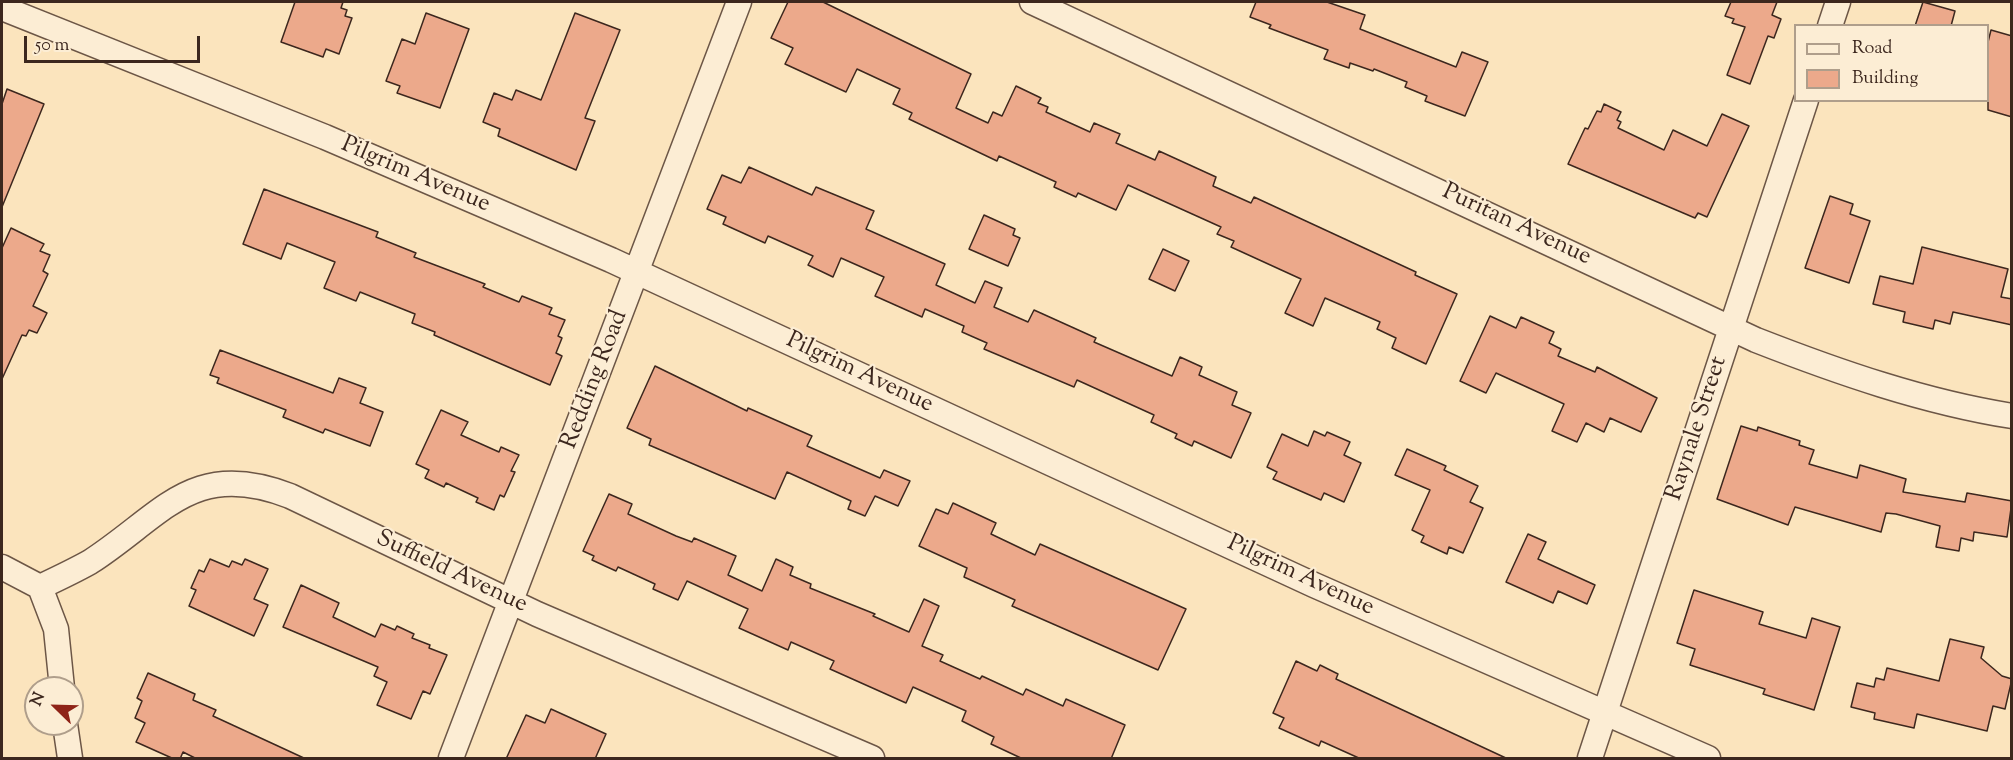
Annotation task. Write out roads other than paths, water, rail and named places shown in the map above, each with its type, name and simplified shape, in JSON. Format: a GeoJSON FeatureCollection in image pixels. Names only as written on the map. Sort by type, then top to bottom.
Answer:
{"type":"FeatureCollection","features":[{"type":"Feature","properties":{"kind":"street","name":"Redding Road"},"geometry":{"type":"LineString","coordinates":[[452,759],[739,2]]}},
{"type":"Feature","properties":{"kind":"street","name":"Puritan Avenue"},"geometry":{"type":"LineString","coordinates":[[1032,2],[1730,327],[1807,360],[1889,386],[1981,411],[2012,416]]}},
{"type":"Feature","properties":{"kind":"street"},"geometry":{"type":"LineString","coordinates":[[1831,24],[1838,2]]}},
{"type":"Feature","properties":{"kind":"street","name":"Pilgrim Avenue"},"geometry":{"type":"LineString","coordinates":[[2,8],[325,137],[637,272],[1314,585],[1708,759]]}},
{"type":"Feature","properties":{"kind":"street","name":"Raynale Street"},"geometry":{"type":"LineString","coordinates":[[1590,759],[1805,102]]}},
{"type":"Feature","properties":{"kind":"street","name":"Suffield Avenue"},"geometry":{"type":"LineString","coordinates":[[40,587],[90,561],[173,499],[192,490],[233,483],[253,485],[290,496],[513,602],[872,759]]}},
{"type":"Feature","properties":{"kind":"street"},"geometry":{"type":"LineString","coordinates":[[2,567],[40,587],[56,629],[61,676]]}},
{"type":"Feature","properties":{"kind":"street"},"geometry":{"type":"LineString","coordinates":[[67,736],[70,759]]}}]}
